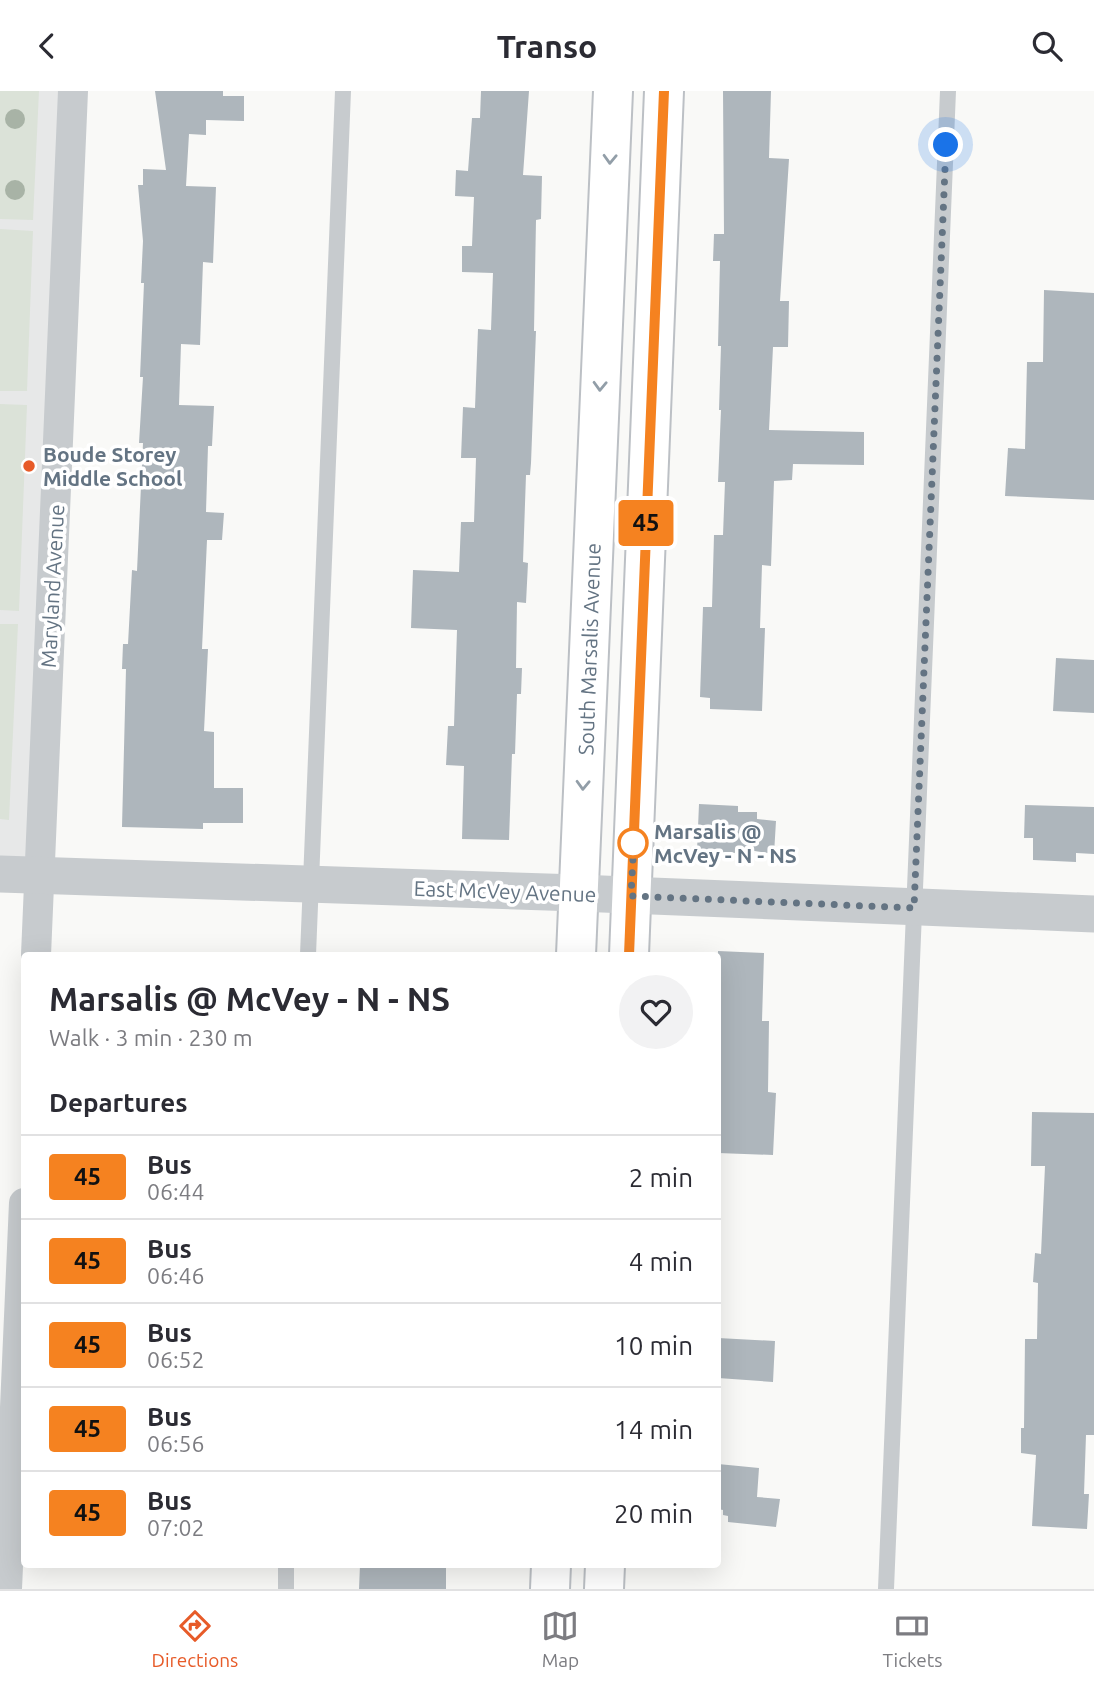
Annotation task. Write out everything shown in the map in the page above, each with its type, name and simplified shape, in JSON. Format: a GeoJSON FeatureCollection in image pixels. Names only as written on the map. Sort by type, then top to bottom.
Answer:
{"type":"FeatureCollection","features":[{"type":"Feature","properties":{"kind":"main road","name":"South Marsalis Avenue"},"geometry":{"type":"LineString","coordinates":[[576,952],[613,91]]}},
{"type":"Feature","properties":{"kind":"main road"},"geometry":{"type":"LineString","coordinates":[[629,952],[664,91]]}},
{"type":"Feature","properties":{"kind":"main road"},"geometry":{"type":"LineString","coordinates":[[550,1589],[551,1568]]}},
{"type":"Feature","properties":{"kind":"main road"},"geometry":{"type":"LineString","coordinates":[[604,1589],[605,1568]]}},
{"type":"Feature","properties":{"kind":"street","name":"Maryland Avenue"},"geometry":{"type":"LineString","coordinates":[[36,952],[74,91]]}},
{"type":"Feature","properties":{"kind":"street","name":"East McVey Avenue"},"geometry":{"type":"LineString","coordinates":[[0,874],[578,893],[1094,914]]}},
{"type":"Feature","properties":{"kind":"street"},"geometry":{"type":"LineString","coordinates":[[7,1589],[21,1271]]}},
{"type":"Feature","properties":{"kind":"lane"},"geometry":{"type":"LineString","coordinates":[[308,952],[343,91]]}},
{"type":"Feature","properties":{"kind":"lane"},"geometry":{"type":"LineString","coordinates":[[886,1589],[948,91]]}},
{"type":"Feature","properties":{"kind":"lane"},"geometry":{"type":"LineString","coordinates":[[286,1568],[286,1589]]}},
{"type":"Feature","properties":{"kind":"shaded area","name":"Boude Storey Middle School"},"geometry":{"type":"Polygon","coordinates":[[[0,91],[73,91],[40,876],[0,875],[0,91]]]}},
{"type":"Feature","properties":{"kind":"shaded area"},"geometry":{"type":"Polygon","coordinates":[[[0,91],[39,91],[33,220],[0,219],[0,91]]]}},
{"type":"Feature","properties":{"kind":"shaded area"},"geometry":{"type":"Polygon","coordinates":[[[0,229],[33,231],[27,391],[0,391],[0,229]]]}},
{"type":"Feature","properties":{"kind":"shaded area"},"geometry":{"type":"Polygon","coordinates":[[[0,404],[27,405],[19,611],[0,610],[0,404]]]}},
{"type":"Feature","properties":{"kind":"shaded area"},"geometry":{"type":"Polygon","coordinates":[[[0,624],[18,624],[9,820],[0,819],[0,624]]]}},
{"type":"Feature","properties":{"kind":"building"},"geometry":{"type":"Polygon","coordinates":[[[155,91],[223,91],[223,96],[244,96],[244,121],[206,120],[206,135],[189,134],[186,186],[216,187],[213,263],[203,262],[200,345],[181,344],[179,405],[214,406],[212,446],[208,446],[206,512],[224,513],[222,540],[207,540],[202,649],[208,649],[204,731],[214,732],[214,788],[243,788],[243,823],[203,823],[203,829],[122,827],[126,669],[122,669],[123,644],[128,644],[132,570],[137,571],[143,443],[139,443],[144,283],[141,283],[143,241],[138,185],[143,185],[143,169],[166,170],[155,91]]]}},
{"type":"Feature","properties":{"kind":"building"},"geometry":{"type":"Polygon","coordinates":[[[481,91],[529,91],[523,175],[542,176],[541,219],[536,220],[536,331],[531,463],[530,475],[526,475],[523,562],[528,563],[526,603],[517,602],[516,668],[522,668],[521,694],[517,694],[515,754],[512,754],[509,840],[462,839],[464,766],[446,765],[448,726],[454,726],[457,630],[411,628],[413,570],[459,572],[461,522],[474,522],[476,458],[461,458],[463,407],[475,408],[478,329],[491,330],[493,273],[462,272],[462,246],[472,246],[474,197],[455,196],[456,170],[468,171],[472,118],[480,118],[481,91]]]}},
{"type":"Feature","properties":{"kind":"building"},"geometry":{"type":"Polygon","coordinates":[[[723,91],[771,91],[769,158],[789,159],[780,301],[789,301],[788,347],[773,347],[769,430],[864,432],[864,465],[793,464],[792,480],[774,481],[771,566],[762,565],[760,628],[765,628],[762,711],[710,709],[710,698],[700,697],[703,607],[712,607],[714,535],[723,535],[725,482],[718,482],[721,410],[721,346],[718,346],[720,261],[713,261],[714,234],[724,234],[723,91]]]}},
{"type":"Feature","properties":{"kind":"building"},"geometry":{"type":"Polygon","coordinates":[[[1044,290],[1094,293],[1094,500],[1005,496],[1008,448],[1025,449],[1027,362],[1043,362],[1044,290]]]}},
{"type":"Feature","properties":{"kind":"building"},"geometry":{"type":"Polygon","coordinates":[[[1056,658],[1094,660],[1094,713],[1053,711],[1056,658]]]}},
{"type":"Feature","properties":{"kind":"building"},"geometry":{"type":"Polygon","coordinates":[[[699,804],[738,806],[738,812],[757,812],[757,819],[776,821],[774,854],[737,848],[737,853],[697,851],[699,804]]]}},
{"type":"Feature","properties":{"kind":"building"},"geometry":{"type":"Polygon","coordinates":[[[1025,805],[1094,807],[1094,854],[1076,853],[1076,862],[1033,860],[1033,838],[1024,838],[1025,805]]]}},
{"type":"Feature","properties":{"kind":"building"},"geometry":{"type":"Polygon","coordinates":[[[718,951],[764,953],[762,1021],[769,1021],[768,1092],[776,1093],[773,1155],[721,1153],[721,952],[718,951]]]}},
{"type":"Feature","properties":{"kind":"building"},"geometry":{"type":"Polygon","coordinates":[[[1032,1112],[1094,1113],[1094,1435],[1086,1435],[1084,1494],[1089,1494],[1087,1529],[1032,1526],[1036,1455],[1021,1453],[1021,1428],[1024,1428],[1025,1339],[1037,1339],[1038,1283],[1033,1282],[1035,1253],[1041,1254],[1045,1166],[1031,1166],[1032,1112]]]}},
{"type":"Feature","properties":{"kind":"building"},"geometry":{"type":"Polygon","coordinates":[[[721,1338],[775,1341],[773,1382],[721,1378],[721,1338]]]}},
{"type":"Feature","properties":{"kind":"building"},"geometry":{"type":"Polygon","coordinates":[[[721,1464],[759,1468],[757,1497],[780,1499],[776,1527],[728,1522],[728,1516],[723,1515],[721,1464]]]}},
{"type":"Feature","properties":{"kind":"building"},"geometry":{"type":"Polygon","coordinates":[[[360,1568],[446,1568],[446,1589],[359,1589],[360,1568]]]}},
{"type":"Feature","properties":{"kind":"bus line","name":"45"},"geometry":{"type":"LineString","coordinates":[[629,952],[664,91]]}},
{"type":"Feature","properties":{"kind":"place","name":"Boude Storey Middle School"},"geometry":{"type":"Point","coordinates":[29,466]}},
{"type":"Feature","properties":{"kind":"place","name":"Marsalis @ McVey - N - NS"},"geometry":{"type":"Point","coordinates":[633,843]}},
{"type":"Feature","properties":{"kind":"route"},"geometry":{"type":"LineString","coordinates":[[633,843],[634,839],[631,896],[914,908],[946,145]]}}]}
